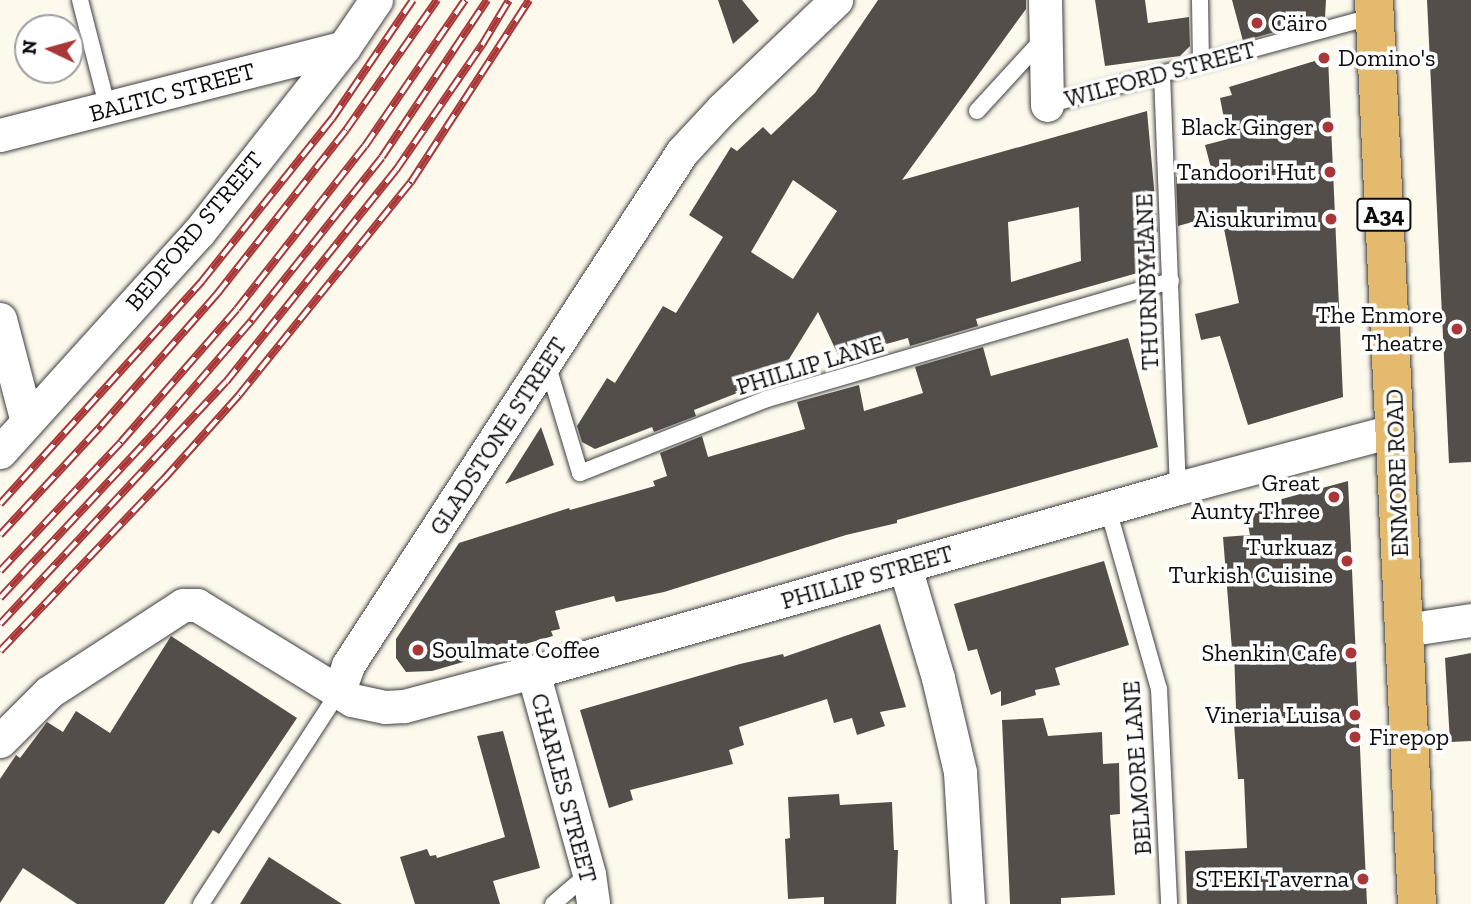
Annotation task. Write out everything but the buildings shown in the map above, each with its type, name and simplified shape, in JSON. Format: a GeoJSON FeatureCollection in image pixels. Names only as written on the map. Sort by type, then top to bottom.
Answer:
{"type":"FeatureCollection","features":[{"type":"Feature","properties":{"kind":"highway","name":"ENMORE ROAD"},"geometry":{"type":"LineString","coordinates":[[1374,8],[1417,904]]}},
{"type":"Feature","properties":{"kind":"street","name":"GLADSTONE STREET"},"geometry":{"type":"LineString","coordinates":[[338,693],[348,665],[682,152],[722,109],[836,0]]}},
{"type":"Feature","properties":{"kind":"street","name":"WILFORD STREET"},"geometry":{"type":"LineString","coordinates":[[1045,0],[1048,105]]}},
{"type":"Feature","properties":{"kind":"street","name":"BEDFORD STREET"},"geometry":{"type":"LineString","coordinates":[[0,452],[199,232],[344,47],[368,5]]}},
{"type":"Feature","properties":{"kind":"street","name":"BALTIC STREET"},"geometry":{"type":"LineString","coordinates":[[0,135],[108,110],[344,47]]}},
{"type":"Feature","properties":{"kind":"street"},"geometry":{"type":"LineString","coordinates":[[0,318],[27,422]]}},
{"type":"Feature","properties":{"kind":"street","name":"PHILLIP STREET"},"geometry":{"type":"LineString","coordinates":[[0,741],[49,692],[183,605],[197,605],[338,693],[366,705],[404,706],[533,672],[1178,488],[1396,430]]}},
{"type":"Feature","properties":{"kind":"street"},"geometry":{"type":"LineString","coordinates":[[905,567],[938,677],[960,772],[968,904]]}},
{"type":"Feature","properties":{"kind":"street"},"geometry":{"type":"LineString","coordinates":[[1405,630],[1471,620]]}},
{"type":"Feature","properties":{"kind":"street","name":"CHARLES STREET"},"geometry":{"type":"LineString","coordinates":[[533,672],[591,889]]}},
{"type":"Feature","properties":{"kind":"lane"},"geometry":{"type":"LineString","coordinates":[[80,0],[108,110]]}},
{"type":"Feature","properties":{"kind":"lane"},"geometry":{"type":"LineString","coordinates":[[1200,0],[1201,63]]}},
{"type":"Feature","properties":{"kind":"lane","name":"WILFORD STREET"},"geometry":{"type":"LineString","coordinates":[[1048,105],[1201,63],[1374,8]]}},
{"type":"Feature","properties":{"kind":"lane"},"geometry":{"type":"LineString","coordinates":[[977,111],[1046,37]]}},
{"type":"Feature","properties":{"kind":"lane","name":"THURNBY LANE"},"geometry":{"type":"LineString","coordinates":[[1161,74],[1178,488]]}},
{"type":"Feature","properties":{"kind":"lane","name":"PHILLIP LANE"},"geometry":{"type":"LineString","coordinates":[[547,362],[580,472],[767,399],[1171,281]]}},
{"type":"Feature","properties":{"kind":"lane","name":"BELMORE LANE"},"geometry":{"type":"LineString","coordinates":[[1108,509],[1159,689],[1169,904]]}},
{"type":"Feature","properties":{"kind":"lane","name":"GLADSTONE STREET"},"geometry":{"type":"LineString","coordinates":[[201,904],[338,693]]}},
{"type":"Feature","properties":{"kind":"lane"},"geometry":{"type":"LineString","coordinates":[[553,904],[591,889]]}},
{"type":"Feature","properties":{"kind":"railway"},"geometry":{"type":"LineString","coordinates":[[0,504],[202,281],[332,119],[413,0]]}},
{"type":"Feature","properties":{"kind":"railway"},"geometry":{"type":"LineString","coordinates":[[0,535],[101,426],[217,294],[346,130],[437,0]]}},
{"type":"Feature","properties":{"kind":"railway"},"geometry":{"type":"LineString","coordinates":[[0,571],[121,442],[237,309],[365,146],[465,0]]}},
{"type":"Feature","properties":{"kind":"railway"},"geometry":{"type":"LineString","coordinates":[[0,598],[156,431],[252,320],[382,157],[487,0]]}},
{"type":"Feature","properties":{"kind":"railway"},"geometry":{"type":"LineString","coordinates":[[0,624],[226,382],[396,170],[482,45],[509,0]]}},
{"type":"Feature","properties":{"kind":"railway"},"geometry":{"type":"LineString","coordinates":[[0,651],[164,479],[239,395],[411,182],[529,0]]}},
{"type":"Feature","properties":{"kind":"place","name":"Cäiro"},"geometry":{"type":"Point","coordinates":[1257,23]}},
{"type":"Feature","properties":{"kind":"place","name":"Domino's"},"geometry":{"type":"Point","coordinates":[1324,58]}},
{"type":"Feature","properties":{"kind":"place","name":"Black Ginger"},"geometry":{"type":"Point","coordinates":[1328,127]}},
{"type":"Feature","properties":{"kind":"place","name":"Tandoori Hut"},"geometry":{"type":"Point","coordinates":[1330,172]}},
{"type":"Feature","properties":{"kind":"place","name":"Aisukurimu"},"geometry":{"type":"Point","coordinates":[1331,219]}},
{"type":"Feature","properties":{"kind":"place","name":"The Enmore Theatre"},"geometry":{"type":"Point","coordinates":[1457,329]}},
{"type":"Feature","properties":{"kind":"place","name":"Great Aunty Three"},"geometry":{"type":"Point","coordinates":[1334,497]}},
{"type":"Feature","properties":{"kind":"place","name":"Turkuaz Turkish Cuisine"},"geometry":{"type":"Point","coordinates":[1347,561]}},
{"type":"Feature","properties":{"kind":"place","name":"Soulmate Coffee"},"geometry":{"type":"Point","coordinates":[418,650]}},
{"type":"Feature","properties":{"kind":"place","name":"Shenkin Cafe"},"geometry":{"type":"Point","coordinates":[1351,653]}},
{"type":"Feature","properties":{"kind":"place","name":"Vineria Luisa"},"geometry":{"type":"Point","coordinates":[1355,715]}},
{"type":"Feature","properties":{"kind":"place","name":"Firepop"},"geometry":{"type":"Point","coordinates":[1355,737]}},
{"type":"Feature","properties":{"kind":"place","name":"STEKI Taverna"},"geometry":{"type":"Point","coordinates":[1363,879]}}]}
